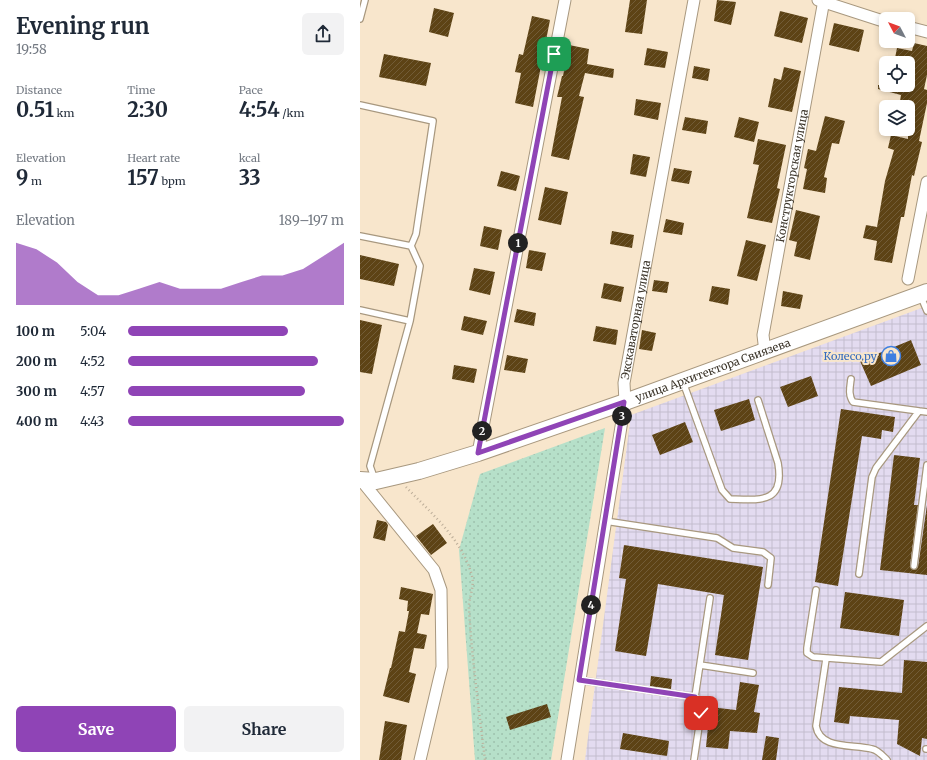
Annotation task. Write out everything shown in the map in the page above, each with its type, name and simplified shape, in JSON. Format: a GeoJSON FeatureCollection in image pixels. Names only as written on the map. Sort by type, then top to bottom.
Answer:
{"type":"FeatureCollection","features":[{"type":"Feature","properties":{"kind":"main road","name":"улица Архитектора Свиязева"},"geometry":{"type":"LineString","coordinates":[[365,481],[420,472],[478,453],[765,352],[923,293]]}},
{"type":"Feature","properties":{"kind":"street"},"geometry":{"type":"LineString","coordinates":[[478,453],[565,0]]}},
{"type":"Feature","properties":{"kind":"street","name":"Экскаваторная улица"},"geometry":{"type":"LineString","coordinates":[[567,760],[624,402],[624,382],[694,0]]}},
{"type":"Feature","properties":{"kind":"street"},"geometry":{"type":"LineString","coordinates":[[822,0],[879,20]]}},
{"type":"Feature","properties":{"kind":"street","name":"Конструкторская улица"},"geometry":{"type":"LineString","coordinates":[[765,352],[763,335],[822,0]]}},
{"type":"Feature","properties":{"kind":"street"},"geometry":{"type":"LineString","coordinates":[[915,29],[927,32]]}},
{"type":"Feature","properties":{"kind":"street"},"geometry":{"type":"LineString","coordinates":[[908,279],[927,182]]}},
{"type":"Feature","properties":{"kind":"street"},"geometry":{"type":"LineString","coordinates":[[365,481],[434,570],[442,590],[442,667],[420,760]]}},
{"type":"Feature","properties":{"kind":"lane"},"geometry":{"type":"LineString","coordinates":[[360,19],[365,0]]}},
{"type":"Feature","properties":{"kind":"lane"},"geometry":{"type":"LineString","coordinates":[[360,105],[432,121],[416,234],[411,246],[420,266],[410,321],[365,481]]}},
{"type":"Feature","properties":{"kind":"lane"},"geometry":{"type":"LineString","coordinates":[[360,236],[411,246]]}},
{"type":"Feature","properties":{"kind":"lane"},"geometry":{"type":"LineString","coordinates":[[923,293],[927,312]]}},
{"type":"Feature","properties":{"kind":"lane"},"geometry":{"type":"LineString","coordinates":[[360,310],[410,321]]}},
{"type":"Feature","properties":{"kind":"lane"},"geometry":{"type":"LineString","coordinates":[[851,379],[850,393],[853,402],[927,412]]}},
{"type":"Feature","properties":{"kind":"lane"},"geometry":{"type":"LineString","coordinates":[[683,381],[722,490],[730,499],[767,498],[774,494],[776,490],[779,470],[778,463],[758,400]]}},
{"type":"Feature","properties":{"kind":"lane"},"geometry":{"type":"LineString","coordinates":[[859,574],[872,477],[876,468],[919,411]]}},
{"type":"Feature","properties":{"kind":"lane"},"geometry":{"type":"LineString","coordinates":[[914,566],[927,465]]}},
{"type":"Feature","properties":{"kind":"lane"},"geometry":{"type":"LineString","coordinates":[[605,521],[717,538],[733,548],[763,552],[771,558],[768,585]]}},
{"type":"Feature","properties":{"kind":"lane"},"geometry":{"type":"LineString","coordinates":[[816,590],[807,653],[813,657],[881,662],[927,626]]}},
{"type":"Feature","properties":{"kind":"lane"},"geometry":{"type":"LineString","coordinates":[[694,760],[701,713],[695,697],[710,598]]}},
{"type":"Feature","properties":{"kind":"lane"},"geometry":{"type":"LineString","coordinates":[[826,659],[816,726],[817,734],[822,739],[830,742],[874,749],[888,760]]}},
{"type":"Feature","properties":{"kind":"lane"},"geometry":{"type":"LineString","coordinates":[[700,665],[753,673]]}},
{"type":"Feature","properties":{"kind":"lane"},"geometry":{"type":"LineString","coordinates":[[579,680],[695,697]]}},
{"type":"Feature","properties":{"kind":"path"},"geometry":{"type":"LineString","coordinates":[[406,487],[446,527],[457,541],[473,577],[469,607],[485,760]]}},
{"type":"Feature","properties":{"kind":"shaded area"},"geometry":{"type":"Polygon","coordinates":[[[927,306],[927,760],[585,760],[631,415],[927,306]]]}},
{"type":"Feature","properties":{"kind":"green space"},"geometry":{"type":"Polygon","coordinates":[[[605,428],[551,760],[475,760],[459,550],[480,474],[605,428]]]}},
{"type":"Feature","properties":{"kind":"building"},"geometry":{"type":"Polygon","coordinates":[[[630,0],[647,0],[642,34],[625,32],[630,0]]]}},
{"type":"Feature","properties":{"kind":"building"},"geometry":{"type":"Polygon","coordinates":[[[717,0],[736,2],[731,25],[714,21],[717,0]]]}},
{"type":"Feature","properties":{"kind":"building"},"geometry":{"type":"Polygon","coordinates":[[[434,8],[454,13],[448,37],[429,32],[434,8]]]}},
{"type":"Feature","properties":{"kind":"building"},"geometry":{"type":"Polygon","coordinates":[[[780,11],[808,18],[802,43],[774,36],[780,11]]]}},
{"type":"Feature","properties":{"kind":"building"},"geometry":{"type":"Polygon","coordinates":[[[532,16],[550,20],[533,107],[515,103],[521,73],[515,72],[519,54],[523,55],[532,16]]]}},
{"type":"Feature","properties":{"kind":"building"},"geometry":{"type":"Polygon","coordinates":[[[834,23],[864,30],[859,52],[829,45],[834,23]]]}},
{"type":"Feature","properties":{"kind":"building"},"geometry":{"type":"Polygon","coordinates":[[[915,43],[927,46],[927,75],[924,89],[927,90],[927,103],[919,141],[922,142],[914,176],[912,175],[904,217],[901,217],[892,263],[874,260],[877,241],[863,238],[866,225],[877,227],[885,181],[894,150],[888,148],[891,136],[908,139],[908,136],[915,136],[915,100],[900,100],[901,95],[890,92],[915,92],[915,56],[895,56],[897,48],[912,51],[913,48],[915,48],[915,43]]]}},
{"type":"Feature","properties":{"kind":"building"},"geometry":{"type":"Polygon","coordinates":[[[569,45],[589,49],[587,64],[614,69],[613,78],[585,73],[579,96],[584,97],[569,160],[551,156],[562,97],[557,97],[569,45]]]}},
{"type":"Feature","properties":{"kind":"building"},"geometry":{"type":"Polygon","coordinates":[[[647,48],[668,52],[665,68],[644,65],[647,48]]]}},
{"type":"Feature","properties":{"kind":"building"},"geometry":{"type":"Polygon","coordinates":[[[384,54],[431,63],[426,86],[379,77],[384,54]]]}},
{"type":"Feature","properties":{"kind":"building"},"geometry":{"type":"Polygon","coordinates":[[[694,66],[710,69],[708,81],[692,78],[694,66]]]}},
{"type":"Feature","properties":{"kind":"building"},"geometry":{"type":"Polygon","coordinates":[[[784,67],[801,71],[792,112],[768,107],[774,78],[781,80],[784,67]]]}},
{"type":"Feature","properties":{"kind":"building"},"geometry":{"type":"Polygon","coordinates":[[[636,99],[661,103],[658,120],[634,115],[636,99]]]}},
{"type":"Feature","properties":{"kind":"building"},"geometry":{"type":"Polygon","coordinates":[[[825,116],[845,121],[839,144],[832,143],[824,177],[827,178],[825,193],[803,189],[807,169],[804,168],[808,149],[816,151],[825,116]]]}},
{"type":"Feature","properties":{"kind":"building"},"geometry":{"type":"Polygon","coordinates":[[[685,117],[708,121],[706,134],[682,130],[685,117]]]}},
{"type":"Feature","properties":{"kind":"building"},"geometry":{"type":"Polygon","coordinates":[[[739,117],[759,122],[754,142],[734,137],[739,117]]]}},
{"type":"Feature","properties":{"kind":"building"},"geometry":{"type":"Polygon","coordinates":[[[758,139],[786,145],[777,188],[780,189],[772,223],[747,218],[759,165],[753,164],[758,139]]]}},
{"type":"Feature","properties":{"kind":"building"},"geometry":{"type":"Polygon","coordinates":[[[633,154],[650,157],[646,177],[630,174],[633,154]]]}},
{"type":"Feature","properties":{"kind":"building"},"geometry":{"type":"Polygon","coordinates":[[[674,168],[692,171],[689,184],[671,181],[674,168]]]}},
{"type":"Feature","properties":{"kind":"building"},"geometry":{"type":"Polygon","coordinates":[[[501,171],[520,176],[516,191],[497,186],[501,171]]]}},
{"type":"Feature","properties":{"kind":"building"},"geometry":{"type":"Polygon","coordinates":[[[545,187],[568,192],[561,225],[538,220],[545,187]]]}},
{"type":"Feature","properties":{"kind":"building"},"geometry":{"type":"Polygon","coordinates":[[[796,210],[820,216],[810,260],[794,256],[797,242],[789,240],[796,210]]]}},
{"type":"Feature","properties":{"kind":"building"},"geometry":{"type":"Polygon","coordinates":[[[666,219],[684,223],[682,235],[663,232],[666,219]]]}},
{"type":"Feature","properties":{"kind":"building"},"geometry":{"type":"Polygon","coordinates":[[[484,226],[502,230],[498,250],[480,246],[484,226]]]}},
{"type":"Feature","properties":{"kind":"building"},"geometry":{"type":"Polygon","coordinates":[[[612,231],[634,235],[632,248],[610,244],[612,231]]]}},
{"type":"Feature","properties":{"kind":"building"},"geometry":{"type":"Polygon","coordinates":[[[746,240],[766,245],[757,281],[737,276],[746,240]]]}},
{"type":"Feature","properties":{"kind":"building"},"geometry":{"type":"Polygon","coordinates":[[[529,250],[546,253],[542,271],[526,268],[529,250]]]}},
{"type":"Feature","properties":{"kind":"building"},"geometry":{"type":"Polygon","coordinates":[[[360,255],[399,264],[394,286],[360,279],[360,255]]]}},
{"type":"Feature","properties":{"kind":"building"},"geometry":{"type":"Polygon","coordinates":[[[474,268],[495,272],[490,295],[469,290],[474,268]]]}},
{"type":"Feature","properties":{"kind":"building"},"geometry":{"type":"Polygon","coordinates":[[[654,280],[669,282],[667,293],[652,291],[654,280]]]}},
{"type":"Feature","properties":{"kind":"building"},"geometry":{"type":"Polygon","coordinates":[[[604,283],[624,287],[621,302],[601,298],[604,283]]]}},
{"type":"Feature","properties":{"kind":"building"},"geometry":{"type":"Polygon","coordinates":[[[712,286],[730,289],[728,305],[709,301],[712,286]]]}},
{"type":"Feature","properties":{"kind":"building"},"geometry":{"type":"Polygon","coordinates":[[[783,291],[803,295],[800,309],[781,306],[783,291]]]}},
{"type":"Feature","properties":{"kind":"building"},"geometry":{"type":"Polygon","coordinates":[[[517,309],[536,313],[534,326],[514,322],[517,309]]]}},
{"type":"Feature","properties":{"kind":"building"},"geometry":{"type":"Polygon","coordinates":[[[464,316],[487,321],[483,335],[461,330],[464,316]]]}},
{"type":"Feature","properties":{"kind":"building"},"geometry":{"type":"Polygon","coordinates":[[[360,320],[382,325],[372,374],[360,372],[360,320]]]}},
{"type":"Feature","properties":{"kind":"building"},"geometry":{"type":"Polygon","coordinates":[[[596,326],[618,330],[616,345],[593,341],[596,326]]]}},
{"type":"Feature","properties":{"kind":"building"},"geometry":{"type":"Polygon","coordinates":[[[642,330],[656,333],[652,351],[639,349],[642,330]]]}},
{"type":"Feature","properties":{"kind":"building"},"geometry":{"type":"Polygon","coordinates":[[[911,340],[921,365],[871,386],[860,361],[911,340]]]}},
{"type":"Feature","properties":{"kind":"building"},"geometry":{"type":"Polygon","coordinates":[[[507,355],[528,359],[525,373],[504,370],[507,355]]]}},
{"type":"Feature","properties":{"kind":"building"},"geometry":{"type":"Polygon","coordinates":[[[454,365],[477,369],[474,383],[452,379],[454,365]]]}},
{"type":"Feature","properties":{"kind":"building"},"geometry":{"type":"Polygon","coordinates":[[[811,376],[818,396],[788,407],[780,387],[811,376]]]}},
{"type":"Feature","properties":{"kind":"building"},"geometry":{"type":"Polygon","coordinates":[[[749,399],[755,420],[721,431],[714,410],[749,399]]]}},
{"type":"Feature","properties":{"kind":"building"},"geometry":{"type":"Polygon","coordinates":[[[841,409],[895,417],[893,432],[882,430],[881,439],[862,436],[838,586],[815,582],[841,409]]]}},
{"type":"Feature","properties":{"kind":"building"},"geometry":{"type":"Polygon","coordinates":[[[685,422],[693,442],[660,455],[652,435],[685,422]]]}},
{"type":"Feature","properties":{"kind":"building"},"geometry":{"type":"Polygon","coordinates":[[[894,455],[920,458],[914,505],[918,505],[910,566],[914,570],[918,567],[927,505],[927,575],[880,570],[894,455]]]}},
{"type":"Feature","properties":{"kind":"building"},"geometry":{"type":"Polygon","coordinates":[[[377,520],[386,522],[388,525],[385,541],[373,538],[377,520]]]}},
{"type":"Feature","properties":{"kind":"building"},"geometry":{"type":"Polygon","coordinates":[[[433,524],[447,543],[431,555],[416,536],[433,524]]]}},
{"type":"Feature","properties":{"kind":"building"},"geometry":{"type":"Polygon","coordinates":[[[624,545],[763,567],[748,660],[715,655],[724,595],[658,584],[646,656],[615,651],[626,579],[619,578],[624,545]]]}},
{"type":"Feature","properties":{"kind":"building"},"geometry":{"type":"Polygon","coordinates":[[[401,587],[433,594],[429,615],[421,614],[417,633],[427,635],[424,649],[414,648],[409,672],[416,674],[409,703],[383,696],[399,631],[405,632],[409,611],[407,611],[408,601],[399,599],[401,587]]]}},
{"type":"Feature","properties":{"kind":"building"},"geometry":{"type":"Polygon","coordinates":[[[845,592],[904,600],[899,636],[840,628],[845,592]]]}},
{"type":"Feature","properties":{"kind":"building"},"geometry":{"type":"Polygon","coordinates":[[[904,660],[927,662],[927,739],[922,738],[920,756],[897,744],[899,720],[850,716],[849,724],[834,722],[839,687],[902,693],[904,660]]]}},
{"type":"Feature","properties":{"kind":"building"},"geometry":{"type":"Polygon","coordinates":[[[651,676],[672,679],[671,689],[650,686],[651,676]]]}},
{"type":"Feature","properties":{"kind":"building"},"geometry":{"type":"Polygon","coordinates":[[[740,682],[759,685],[754,712],[760,713],[757,733],[730,731],[728,749],[706,747],[710,707],[736,710],[740,682]]]}},
{"type":"Feature","properties":{"kind":"building"},"geometry":{"type":"Polygon","coordinates":[[[547,704],[551,717],[510,730],[506,717],[547,704]]]}},
{"type":"Feature","properties":{"kind":"building"},"geometry":{"type":"Polygon","coordinates":[[[385,721],[407,725],[401,760],[379,760],[385,721]]]}},
{"type":"Feature","properties":{"kind":"building"},"geometry":{"type":"Polygon","coordinates":[[[623,733],[669,741],[667,756],[620,749],[623,733]]]}},
{"type":"Feature","properties":{"kind":"building"},"geometry":{"type":"Polygon","coordinates":[[[766,736],[779,738],[776,760],[762,760],[766,736]]]}},
{"type":"Feature","properties":{"kind":"place","name":"Колесо.ру"},"geometry":{"type":"Point","coordinates":[891,356]}},
{"type":"Feature","properties":{"kind":"route"},"geometry":{"type":"LineString","coordinates":[[554,54],[478,453],[624,402],[579,680],[695,697],[701,713]]}}]}
